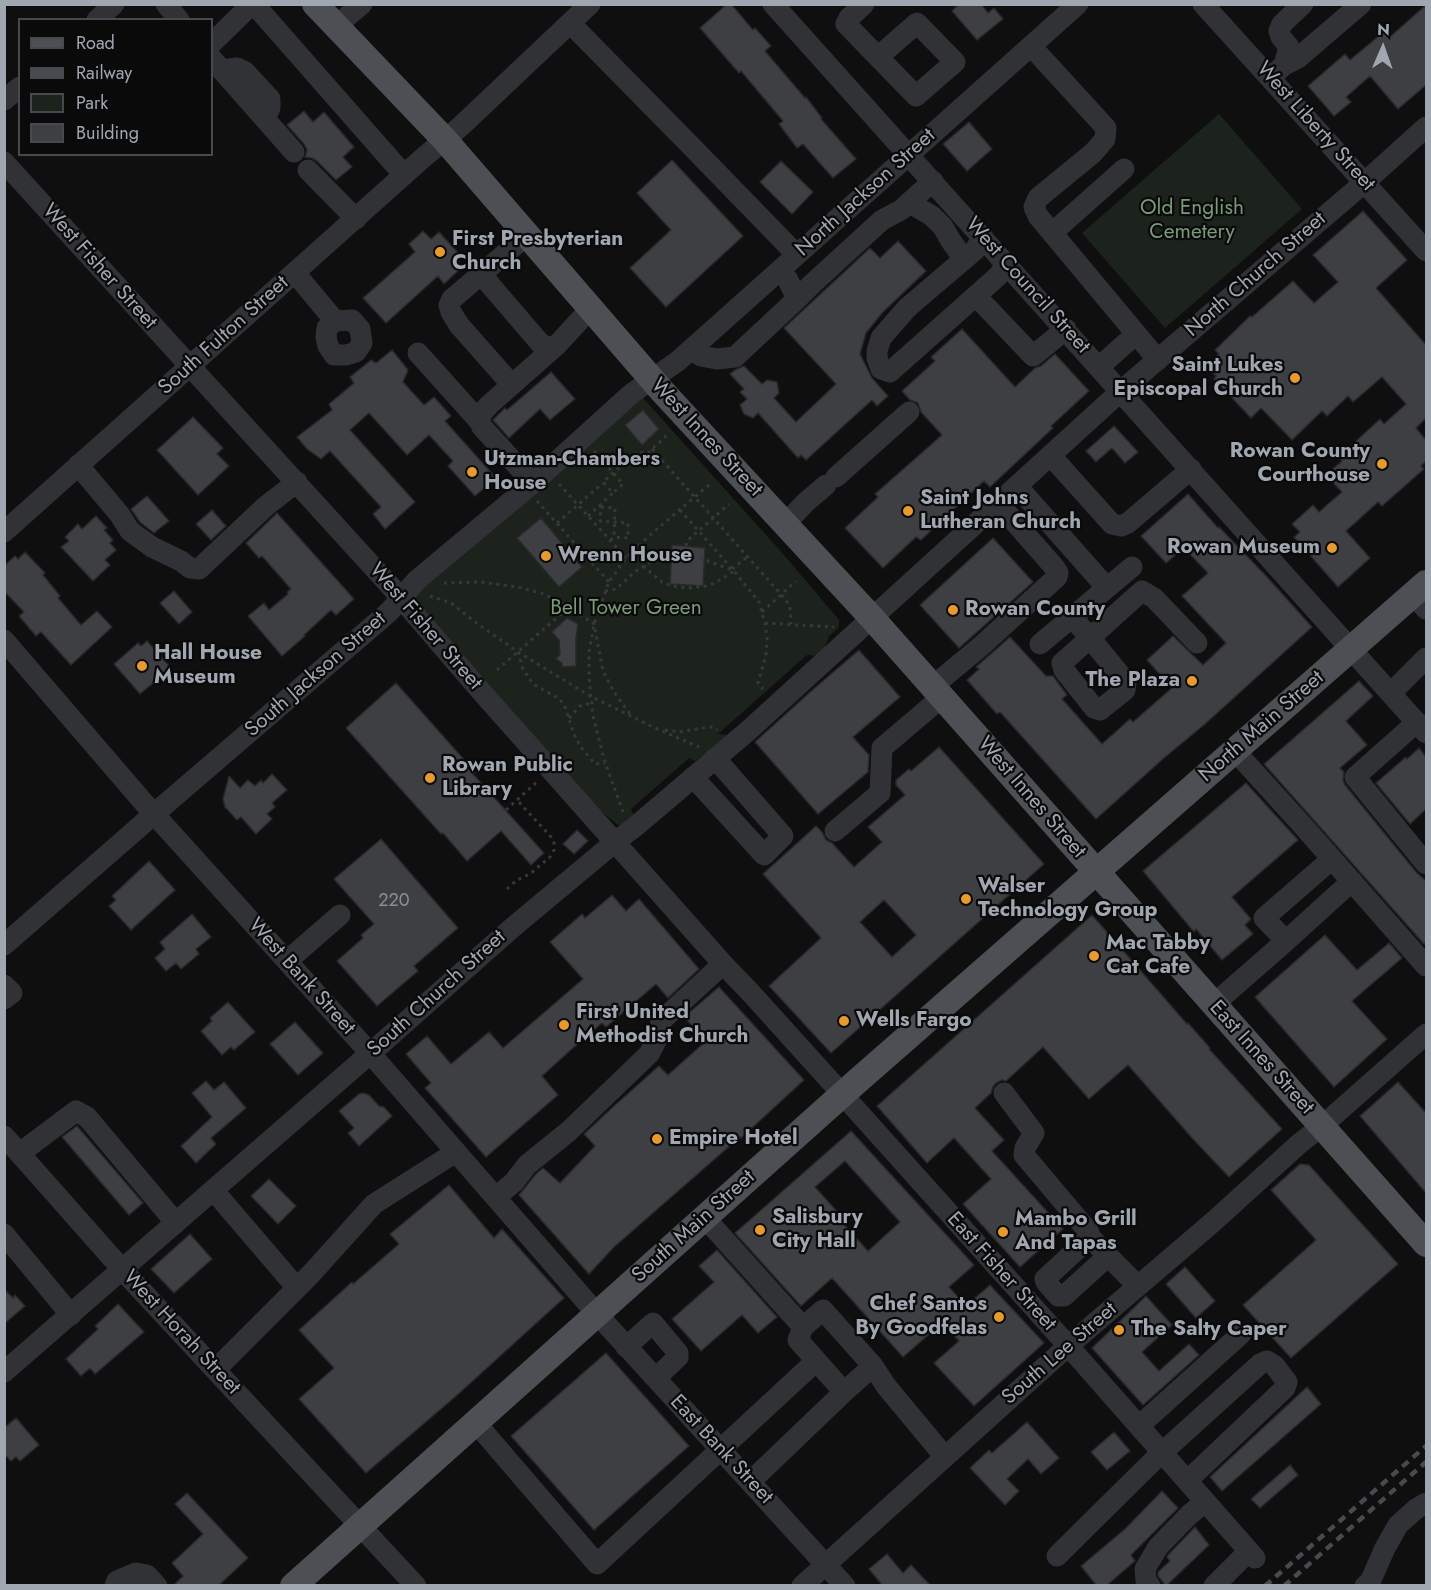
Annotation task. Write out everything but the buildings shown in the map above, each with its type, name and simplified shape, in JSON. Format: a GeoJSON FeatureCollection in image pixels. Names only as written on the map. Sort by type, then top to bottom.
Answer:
{"type":"FeatureCollection","features":[{"type":"Feature","properties":{"kind":"main road","name":"West Innes Street"},"geometry":{"type":"LineString","coordinates":[[315,4],[445,140],[651,379],[872,618],[1096,871]]}},
{"type":"Feature","properties":{"kind":"main road","name":"North Main Street"},"geometry":{"type":"LineString","coordinates":[[1096,871],[1352,649],[1422,595]]}},
{"type":"Feature","properties":{"kind":"main road","name":"East Innes Street"},"geometry":{"type":"LineString","coordinates":[[1096,871],[1426,1244]]}},
{"type":"Feature","properties":{"kind":"main road","name":"South Main Street"},"geometry":{"type":"LineString","coordinates":[[294,1586],[1096,871]]}},
{"type":"Feature","properties":{"kind":"street"},"geometry":{"type":"LineString","coordinates":[[99,18],[114,4]]}},
{"type":"Feature","properties":{"kind":"street"},"geometry":{"type":"LineString","coordinates":[[166,4],[176,18]]}},
{"type":"Feature","properties":{"kind":"street"},"geometry":{"type":"LineString","coordinates":[[213,42],[253,4],[404,175]]}},
{"type":"Feature","properties":{"kind":"street"},"geometry":{"type":"LineString","coordinates":[[336,26],[362,4]]}},
{"type":"Feature","properties":{"kind":"street","name":"South Fulton Street"},"geometry":{"type":"LineString","coordinates":[[4,531],[445,140],[590,4]]}},
{"type":"Feature","properties":{"kind":"street","name":"West Council Street"},"geometry":{"type":"LineString","coordinates":[[773,4],[1422,727]]}},
{"type":"Feature","properties":{"kind":"street"},"geometry":{"type":"LineString","coordinates":[[864,4],[846,24],[878,57]]}},
{"type":"Feature","properties":{"kind":"street","name":"North Jackson Street"},"geometry":{"type":"LineString","coordinates":[[651,379],[691,350],[1078,4]]}},
{"type":"Feature","properties":{"kind":"street","name":"West Liberty Street"},"geometry":{"type":"LineString","coordinates":[[1203,4],[1277,71],[1365,182],[1426,251]]}},
{"type":"Feature","properties":{"kind":"street"},"geometry":{"type":"LineString","coordinates":[[1277,71],[1288,47],[1279,31],[1282,24],[1303,4]]}},
{"type":"Feature","properties":{"kind":"street"},"geometry":{"type":"LineString","coordinates":[[1277,71],[1298,58],[1361,4]]}},
{"type":"Feature","properties":{"kind":"street"},"geometry":{"type":"LineString","coordinates":[[570,23],[797,255]]}},
{"type":"Feature","properties":{"kind":"street"},"geometry":{"type":"LineString","coordinates":[[1031,46],[1106,128],[1106,139],[1093,153],[1038,198],[1034,207],[1038,216],[1158,360]]}},
{"type":"Feature","properties":{"kind":"street"},"geometry":{"type":"LineString","coordinates":[[217,64],[245,72],[270,99],[270,108],[265,118],[294,152]]}},
{"type":"Feature","properties":{"kind":"street"},"geometry":{"type":"LineString","coordinates":[[4,100],[18,89]]}},
{"type":"Feature","properties":{"kind":"street","name":"North Church Street"},"geometry":{"type":"LineString","coordinates":[[872,618],[1121,391],[1426,127]]}},
{"type":"Feature","properties":{"kind":"street","name":"West Fisher Street"},"geometry":{"type":"LineString","coordinates":[[4,162],[401,598],[478,689],[843,1095]]}},
{"type":"Feature","properties":{"kind":"street"},"geometry":{"type":"LineString","coordinates":[[308,170],[356,219]]}},
{"type":"Feature","properties":{"kind":"street"},"geometry":{"type":"LineString","coordinates":[[1052,233],[1124,170]]}},
{"type":"Feature","properties":{"kind":"street"},"geometry":{"type":"LineString","coordinates":[[691,350],[701,356],[735,357],[882,220],[901,210],[933,181]]}},
{"type":"Feature","properties":{"kind":"street"},"geometry":{"type":"LineString","coordinates":[[910,203],[932,216],[943,227],[964,259]]}},
{"type":"Feature","properties":{"kind":"street"},"geometry":{"type":"LineString","coordinates":[[512,385],[459,325],[449,305],[452,299],[527,235]]}},
{"type":"Feature","properties":{"kind":"street"},"geometry":{"type":"LineString","coordinates":[[982,237],[975,250],[907,308],[881,338],[876,358],[881,369],[890,372],[998,276],[1007,264]]}},
{"type":"Feature","properties":{"kind":"street"},"geometry":{"type":"LineString","coordinates":[[487,268],[486,280],[540,343],[549,348],[557,345]]}},
{"type":"Feature","properties":{"kind":"street"},"geometry":{"type":"LineString","coordinates":[[780,271],[788,280],[797,299]]}},
{"type":"Feature","properties":{"kind":"street"},"geometry":{"type":"LineString","coordinates":[[290,277],[331,324]]}},
{"type":"Feature","properties":{"kind":"street"},"geometry":{"type":"LineString","coordinates":[[976,296],[1033,356],[1066,329]]}},
{"type":"Feature","properties":{"kind":"street"},"geometry":{"type":"LineString","coordinates":[[480,422],[481,414],[557,345],[590,309]]}},
{"type":"Feature","properties":{"kind":"street"},"geometry":{"type":"LineString","coordinates":[[1099,367],[1136,334]]}},
{"type":"Feature","properties":{"kind":"street"},"geometry":{"type":"LineString","coordinates":[[418,353],[480,422],[535,492]]}},
{"type":"Feature","properties":{"kind":"street","name":"South Jackson Street"},"geometry":{"type":"LineString","coordinates":[[4,945],[389,612],[417,580],[535,492],[631,394],[651,379]]}},
{"type":"Feature","properties":{"kind":"street"},"geometry":{"type":"LineString","coordinates":[[785,524],[806,502],[909,412]]}},
{"type":"Feature","properties":{"kind":"street"},"geometry":{"type":"LineString","coordinates":[[1051,456],[1112,524],[1121,526],[1128,523],[1191,469]]}},
{"type":"Feature","properties":{"kind":"street"},"geometry":{"type":"LineString","coordinates":[[78,465],[120,514],[130,531],[152,547],[190,568],[199,569],[266,506],[297,483]]}},
{"type":"Feature","properties":{"kind":"street"},"geometry":{"type":"LineString","coordinates":[[1017,486],[1107,588]]}},
{"type":"Feature","properties":{"kind":"street"},"geometry":{"type":"LineString","coordinates":[[835,831],[879,793],[882,748],[980,646],[1057,577],[1058,573],[1055,568],[998,503]]}},
{"type":"Feature","properties":{"kind":"street"},"geometry":{"type":"LineString","coordinates":[[1040,644],[1132,567]]}},
{"type":"Feature","properties":{"kind":"street"},"geometry":{"type":"LineString","coordinates":[[1072,617],[1090,638],[1142,591],[1154,598],[1197,643]]}},
{"type":"Feature","properties":{"kind":"street","name":"South Church Street"},"geometry":{"type":"LineString","coordinates":[[4,1372],[214,1191],[512,928],[693,777],[707,752],[749,730],[872,618]]}},
{"type":"Feature","properties":{"kind":"street","name":"West Bank Street"},"geometry":{"type":"LineString","coordinates":[[4,640],[154,814],[370,1053],[597,1314]]}},
{"type":"Feature","properties":{"kind":"street"},"geometry":{"type":"LineString","coordinates":[[1392,693],[1426,658]]}},
{"type":"Feature","properties":{"kind":"street"},"geometry":{"type":"LineString","coordinates":[[1422,727],[1355,777],[1426,864]]}},
{"type":"Feature","properties":{"kind":"street"},"geometry":{"type":"LineString","coordinates":[[1235,751],[1426,966]]}},
{"type":"Feature","properties":{"kind":"street"},"geometry":{"type":"LineString","coordinates":[[693,777],[764,855],[783,836],[707,752]]}},
{"type":"Feature","properties":{"kind":"street"},"geometry":{"type":"LineString","coordinates":[[1286,941],[1264,918],[1332,859]]}},
{"type":"Feature","properties":{"kind":"street"},"geometry":{"type":"LineString","coordinates":[[1214,1004],[1352,881]]}},
{"type":"Feature","properties":{"kind":"street"},"geometry":{"type":"LineString","coordinates":[[287,961],[340,915]]}},
{"type":"Feature","properties":{"kind":"street"},"geometry":{"type":"LineString","coordinates":[[496,1197],[514,1182],[526,1165],[569,1131],[650,1054],[658,1037],[661,1021],[723,964]]}},
{"type":"Feature","properties":{"kind":"street"},"geometry":{"type":"LineString","coordinates":[[4,985],[12,993],[4,999]]}},
{"type":"Feature","properties":{"kind":"street","name":"South Lee Street"},"geometry":{"type":"LineString","coordinates":[[802,1586],[1068,1346],[1426,1034]]}},
{"type":"Feature","properties":{"kind":"street"},"geometry":{"type":"LineString","coordinates":[[1004,1093],[1034,1133],[1025,1148],[1024,1155],[1088,1231],[1091,1238],[1138,1286]]}},
{"type":"Feature","properties":{"kind":"street","name":"East Fisher Street"},"geometry":{"type":"LineString","coordinates":[[843,1095],[1252,1554],[1214,1586]]}},
{"type":"Feature","properties":{"kind":"street"},"geometry":{"type":"LineString","coordinates":[[20,1153],[76,1111],[87,1117],[176,1223]]}},
{"type":"Feature","properties":{"kind":"street","name":"West Horah Street"},"geometry":{"type":"LineString","coordinates":[[4,1136],[123,1270],[416,1586]]}},
{"type":"Feature","properties":{"kind":"street"},"geometry":{"type":"LineString","coordinates":[[216,1369],[297,1288],[374,1204],[456,1152]]}},
{"type":"Feature","properties":{"kind":"street"},"geometry":{"type":"LineString","coordinates":[[214,1191],[297,1288]]}},
{"type":"Feature","properties":{"kind":"street"},"geometry":{"type":"LineString","coordinates":[[705,1218],[803,1327]]}},
{"type":"Feature","properties":{"kind":"street"},"geometry":{"type":"LineString","coordinates":[[4,1234],[71,1315]]}},
{"type":"Feature","properties":{"kind":"street"},"geometry":{"type":"LineString","coordinates":[[1091,1238],[1045,1278],[1058,1296],[1064,1296],[1108,1256]]}},
{"type":"Feature","properties":{"kind":"street"},"geometry":{"type":"LineString","coordinates":[[844,1392],[798,1340],[803,1327],[823,1310],[873,1366],[886,1386],[945,1457]]}},
{"type":"Feature","properties":{"kind":"street","name":"East Bank Street"},"geometry":{"type":"LineString","coordinates":[[597,1314],[845,1586]]}},
{"type":"Feature","properties":{"kind":"street"},"geometry":{"type":"LineString","coordinates":[[626,1347],[653,1323],[678,1353],[678,1357],[656,1378]]}},
{"type":"Feature","properties":{"kind":"street"},"geometry":{"type":"LineString","coordinates":[[1139,1426],[1241,1334]]}},
{"type":"Feature","properties":{"kind":"street"},"geometry":{"type":"LineString","coordinates":[[476,1423],[597,1564],[816,1361]]}},
{"type":"Feature","properties":{"kind":"street"},"geometry":{"type":"LineString","coordinates":[[1057,1556],[1162,1452],[1260,1364],[1268,1361],[1274,1365],[1287,1382],[1285,1388],[1187,1481]]}},
{"type":"Feature","properties":{"kind":"street"},"geometry":{"type":"LineString","coordinates":[[750,1482],[873,1366]]}},
{"type":"Feature","properties":{"kind":"street"},"geometry":{"type":"LineString","coordinates":[[1150,1586],[1146,1581],[1145,1569],[1158,1546],[1205,1502]]}},
{"type":"Feature","properties":{"kind":"street"},"geometry":{"type":"LineString","coordinates":[[1365,1586],[1370,1582],[1398,1525],[1426,1503]]}},
{"type":"Feature","properties":{"kind":"street"},"geometry":{"type":"LineString","coordinates":[[115,1586],[117,1581],[136,1573],[147,1575],[157,1586]]}},
{"type":"Feature","properties":{"kind":"path"},"geometry":{"type":"LineString","coordinates":[[557,523],[637,452],[648,453],[668,435]]}},
{"type":"Feature","properties":{"kind":"path"},"geometry":{"type":"LineString","coordinates":[[652,449],[781,595],[790,607],[791,624]]}},
{"type":"Feature","properties":{"kind":"path"},"geometry":{"type":"LineString","coordinates":[[588,516],[623,484],[594,451]]}},
{"type":"Feature","properties":{"kind":"path"},"geometry":{"type":"LineString","coordinates":[[558,482],[626,558]]}},
{"type":"Feature","properties":{"kind":"path"},"geometry":{"type":"LineString","coordinates":[[603,482],[613,493]]}},
{"type":"Feature","properties":{"kind":"path"},"geometry":{"type":"LineString","coordinates":[[623,812],[605,764],[593,716],[589,652],[594,624],[609,582],[626,558],[710,484]]}},
{"type":"Feature","properties":{"kind":"path"},"geometry":{"type":"LineString","coordinates":[[535,492],[557,523],[609,582]]}},
{"type":"Feature","properties":{"kind":"path"},"geometry":{"type":"LineString","coordinates":[[687,546],[687,541],[729,504]]}},
{"type":"Feature","properties":{"kind":"path"},"geometry":{"type":"LineString","coordinates":[[596,525],[600,521],[600,506]]}},
{"type":"Feature","properties":{"kind":"path"},"geometry":{"type":"LineString","coordinates":[[600,506],[615,508],[614,537],[610,541]]}},
{"type":"Feature","properties":{"kind":"path"},"geometry":{"type":"LineString","coordinates":[[680,510],[756,597],[765,622],[767,639],[766,655],[758,683],[763,689]]}},
{"type":"Feature","properties":{"kind":"path"},"geometry":{"type":"LineString","coordinates":[[600,521],[628,523],[628,538],[614,537]]}},
{"type":"Feature","properties":{"kind":"path"},"geometry":{"type":"LineString","coordinates":[[605,591],[616,589],[643,566],[664,558],[688,556],[733,570]]}},
{"type":"Feature","properties":{"kind":"path"},"geometry":{"type":"LineString","coordinates":[[643,566],[662,582],[688,588],[715,583],[747,556]]}},
{"type":"Feature","properties":{"kind":"path"},"geometry":{"type":"LineString","coordinates":[[762,612],[796,581]]}},
{"type":"Feature","properties":{"kind":"path"},"geometry":{"type":"LineString","coordinates":[[444,583],[494,583],[540,593],[559,601],[594,624],[603,671],[631,716]]}},
{"type":"Feature","properties":{"kind":"path"},"geometry":{"type":"LineString","coordinates":[[430,596],[451,603],[518,652],[590,696],[707,752]]}},
{"type":"Feature","properties":{"kind":"path"},"geometry":{"type":"LineString","coordinates":[[497,670],[569,607]]}},
{"type":"Feature","properties":{"kind":"path"},"geometry":{"type":"LineString","coordinates":[[765,622],[834,627]]}},
{"type":"Feature","properties":{"kind":"path"},"geometry":{"type":"LineString","coordinates":[[518,652],[528,678],[538,688],[558,698],[564,704],[580,746],[595,764],[605,764]]}},
{"type":"Feature","properties":{"kind":"path"},"geometry":{"type":"LineString","coordinates":[[569,718],[580,706],[591,703]]}},
{"type":"Feature","properties":{"kind":"path"},"geometry":{"type":"LineString","coordinates":[[660,730],[678,732],[709,727],[717,730]]}},
{"type":"Feature","properties":{"kind":"path"},"geometry":{"type":"LineString","coordinates":[[506,810],[535,783]]}},
{"type":"Feature","properties":{"kind":"path"},"geometry":{"type":"LineString","coordinates":[[507,889],[517,880],[530,874],[550,857],[554,850],[551,837],[517,800]]}},
{"type":"Feature","properties":{"kind":"green space","name":"Old English Cemetery"},"geometry":{"type":"Polygon","coordinates":[[[1219,114],[1302,209],[1165,328],[1082,233],[1219,114]]]}},
{"type":"Feature","properties":{"kind":"green space","name":"Bell Tower Green"},"geometry":{"type":"Polygon","coordinates":[[[643,398],[784,555],[839,620],[839,625],[829,636],[822,656],[807,655],[718,734],[728,735],[728,738],[695,761],[689,758],[631,809],[633,814],[631,817],[622,825],[618,825],[598,809],[414,597],[619,409],[643,398]]]}},
{"type":"Feature","properties":{"kind":"railway"},"geometry":{"type":"LineString","coordinates":[[1265,1586],[1426,1446]]}},
{"type":"Feature","properties":{"kind":"railway"},"geometry":{"type":"LineString","coordinates":[[1284,1586],[1426,1462]]}},
{"type":"Feature","properties":{"kind":"place","name":"First Presbyterian Church"},"geometry":{"type":"Point","coordinates":[440,252]}},
{"type":"Feature","properties":{"kind":"place","name":"Saint Lukes Episcopal Church"},"geometry":{"type":"Point","coordinates":[1295,378]}},
{"type":"Feature","properties":{"kind":"place","name":"Rowan County Courthouse"},"geometry":{"type":"Point","coordinates":[1382,464]}},
{"type":"Feature","properties":{"kind":"place","name":"Utzman-Chambers House"},"geometry":{"type":"Point","coordinates":[472,472]}},
{"type":"Feature","properties":{"kind":"place","name":"Saint Johns Lutheran Church"},"geometry":{"type":"Point","coordinates":[908,511]}},
{"type":"Feature","properties":{"kind":"place","name":"Rowan Museum"},"geometry":{"type":"Point","coordinates":[1332,548]}},
{"type":"Feature","properties":{"kind":"place","name":"Wrenn House"},"geometry":{"type":"Point","coordinates":[546,556]}},
{"type":"Feature","properties":{"kind":"place","name":"Rowan County"},"geometry":{"type":"Point","coordinates":[953,610]}},
{"type":"Feature","properties":{"kind":"place","name":"Hall House Museum"},"geometry":{"type":"Point","coordinates":[142,666]}},
{"type":"Feature","properties":{"kind":"place","name":"The Plaza"},"geometry":{"type":"Point","coordinates":[1192,681]}},
{"type":"Feature","properties":{"kind":"place","name":"Rowan Public Library"},"geometry":{"type":"Point","coordinates":[430,778]}},
{"type":"Feature","properties":{"kind":"place","name":"Walser Technology Group"},"geometry":{"type":"Point","coordinates":[966,899]}},
{"type":"Feature","properties":{"kind":"place","name":"Mac Tabby Cat Cafe"},"geometry":{"type":"Point","coordinates":[1094,956]}},
{"type":"Feature","properties":{"kind":"place","name":"Wells Fargo"},"geometry":{"type":"Point","coordinates":[844,1021]}},
{"type":"Feature","properties":{"kind":"place","name":"First United Methodist Church"},"geometry":{"type":"Point","coordinates":[564,1025]}},
{"type":"Feature","properties":{"kind":"place","name":"Empire Hotel"},"geometry":{"type":"Point","coordinates":[657,1139]}},
{"type":"Feature","properties":{"kind":"place","name":"Salisbury City Hall"},"geometry":{"type":"Point","coordinates":[760,1230]}},
{"type":"Feature","properties":{"kind":"place","name":"Mambo Grill And Tapas"},"geometry":{"type":"Point","coordinates":[1003,1232]}},
{"type":"Feature","properties":{"kind":"place","name":"Chef Santos By Goodfelas"},"geometry":{"type":"Point","coordinates":[999,1317]}},
{"type":"Feature","properties":{"kind":"place","name":"The Salty Caper"},"geometry":{"type":"Point","coordinates":[1119,1330]}}]}
